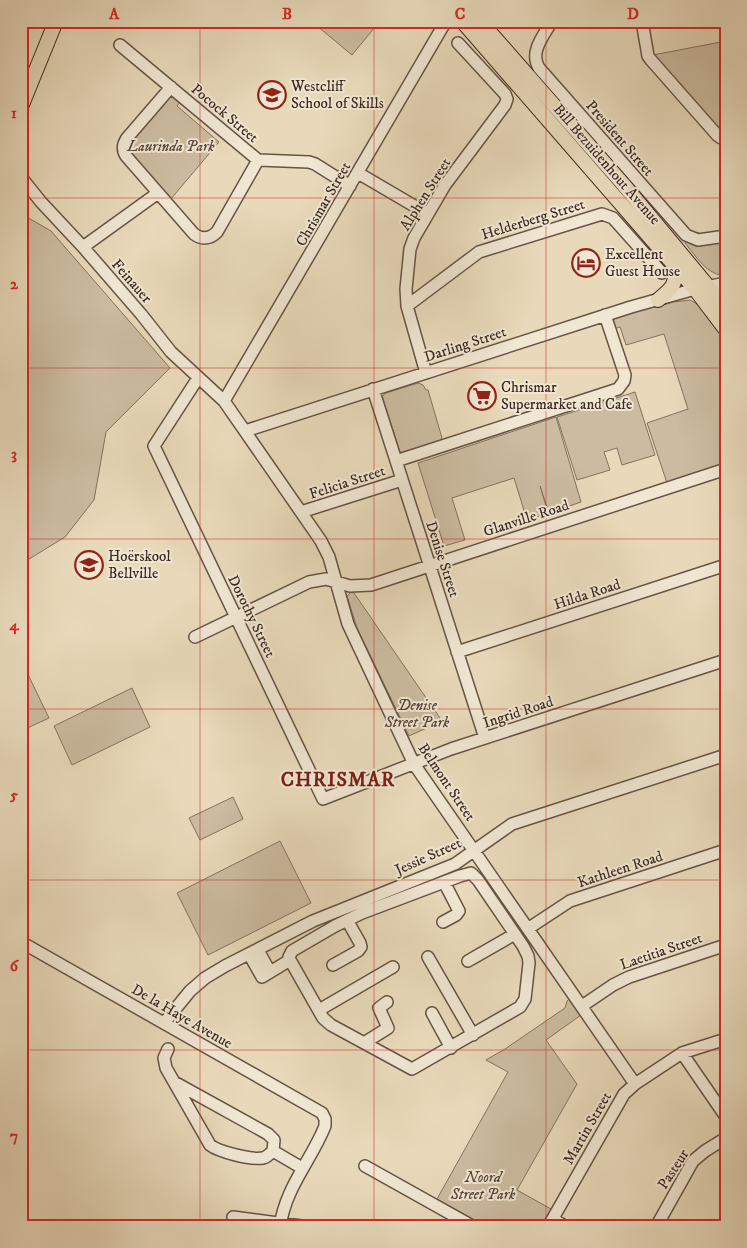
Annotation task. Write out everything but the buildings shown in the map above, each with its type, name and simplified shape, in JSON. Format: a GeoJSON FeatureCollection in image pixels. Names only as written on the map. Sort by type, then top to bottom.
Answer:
{"type":"FeatureCollection","features":[{"type":"Feature","properties":{"kind":"main road"},"geometry":{"type":"LineString","coordinates":[[21,107],[56,21]]}},
{"type":"Feature","properties":{"kind":"main road","name":"Bill Bezuidenhout Avenue"},"geometry":{"type":"LineString","coordinates":[[462,21],[668,270],[695,289],[726,330]]}},
{"type":"Feature","properties":{"kind":"main road","name":"Bill Bezuidenhout Avenue"},"geometry":{"type":"LineString","coordinates":[[480,21],[623,184],[726,308]]}},
{"type":"Feature","properties":{"kind":"main road"},"geometry":{"type":"LineString","coordinates":[[658,300],[669,291],[675,282],[676,276],[668,270]]}},
{"type":"Feature","properties":{"kind":"street","name":"Chrismar Street"},"geometry":{"type":"LineString","coordinates":[[224,401],[446,21]]}},
{"type":"Feature","properties":{"kind":"street","name":"President Street"},"geometry":{"type":"LineString","coordinates":[[552,21],[535,52],[534,58],[539,68],[686,235],[698,240],[726,236]]}},
{"type":"Feature","properties":{"kind":"street"},"geometry":{"type":"LineString","coordinates":[[642,21],[649,58],[717,135],[721,138],[726,138]]}},
{"type":"Feature","properties":{"kind":"street","name":"Alphen Street"},"geometry":{"type":"LineString","coordinates":[[426,373],[407,306],[406,289],[410,249],[414,238],[445,185],[507,102],[505,94],[458,43]]}},
{"type":"Feature","properties":{"kind":"street","name":"Pocock Street"},"geometry":{"type":"LineString","coordinates":[[120,45],[258,160],[309,162],[350,186]]}},
{"type":"Feature","properties":{"kind":"street"},"geometry":{"type":"LineString","coordinates":[[171,87],[127,138],[124,150],[126,156],[194,234],[203,238],[210,237],[217,232],[258,160]]}},
{"type":"Feature","properties":{"kind":"street"},"geometry":{"type":"LineString","coordinates":[[358,173],[428,214]]}},
{"type":"Feature","properties":{"kind":"street","name":"Feinauer"},"geometry":{"type":"LineString","coordinates":[[21,178],[83,247],[171,352],[224,401]]}},
{"type":"Feature","properties":{"kind":"street"},"geometry":{"type":"LineString","coordinates":[[83,247],[158,193]]}},
{"type":"Feature","properties":{"kind":"street","name":"Helderberg Street"},"geometry":{"type":"LineString","coordinates":[[407,306],[479,252],[602,214],[613,218],[668,270]]}},
{"type":"Feature","properties":{"kind":"street","name":"Darling Street"},"geometry":{"type":"LineString","coordinates":[[245,431],[605,315],[695,289],[726,284]]}},
{"type":"Feature","properties":{"kind":"street","name":"Felicia Street"},"geometry":{"type":"LineString","coordinates":[[396,461],[618,389],[623,384],[625,374],[605,315]]}},
{"type":"Feature","properties":{"kind":"street","name":"Dorothy Street"},"geometry":{"type":"LineString","coordinates":[[198,378],[154,446],[323,799]]}},
{"type":"Feature","properties":{"kind":"street","name":"Denise Street"},"geometry":{"type":"LineString","coordinates":[[373,389],[485,738]]}},
{"type":"Feature","properties":{"kind":"street","name":"Belmont Street"},"geometry":{"type":"LineString","coordinates":[[224,401],[326,550],[348,624],[414,764],[476,851],[635,1084]]}},
{"type":"Feature","properties":{"kind":"street","name":"Glanville Road"},"geometry":{"type":"LineString","coordinates":[[195,637],[309,582],[326,579],[350,586],[371,585],[726,470]]}},
{"type":"Feature","properties":{"kind":"street","name":"Felicia Street"},"geometry":{"type":"LineString","coordinates":[[301,512],[402,480]]}},
{"type":"Feature","properties":{"kind":"street","name":"Hilda Road"},"geometry":{"type":"LineString","coordinates":[[457,652],[726,565]]}},
{"type":"Feature","properties":{"kind":"street","name":"Ingrid Road"},"geometry":{"type":"LineString","coordinates":[[323,799],[451,749],[726,660]]}},
{"type":"Feature","properties":{"kind":"street","name":"Jessie Street"},"geometry":{"type":"LineString","coordinates":[[164,1023],[180,1000],[205,978],[257,958],[313,921],[455,864],[476,851],[504,828],[517,822],[726,755]]}},
{"type":"Feature","properties":{"kind":"street","name":"Kathleen Road"},"geometry":{"type":"LineString","coordinates":[[529,928],[570,901],[726,850]]}},
{"type":"Feature","properties":{"kind":"street"},"geometry":{"type":"LineString","coordinates":[[466,874],[475,876],[528,956],[524,1002],[518,1009],[412,1069],[330,1025],[323,1018],[290,960],[292,951],[348,920],[466,874]]}},
{"type":"Feature","properties":{"kind":"street"},"geometry":{"type":"LineString","coordinates":[[444,882],[459,908],[458,913],[444,922]]}},
{"type":"Feature","properties":{"kind":"street"},"geometry":{"type":"LineString","coordinates":[[333,965],[361,947],[348,920]]}},
{"type":"Feature","properties":{"kind":"street"},"geometry":{"type":"LineString","coordinates":[[468,961],[515,934]]}},
{"type":"Feature","properties":{"kind":"street","name":"De la Haye Avenue"},"geometry":{"type":"LineString","coordinates":[[21,942],[320,1112],[325,1119],[324,1130],[302,1168]]}},
{"type":"Feature","properties":{"kind":"street","name":"Laetitia Street"},"geometry":{"type":"LineString","coordinates":[[582,1006],[628,977],[726,945]]}},
{"type":"Feature","properties":{"kind":"street"},"geometry":{"type":"LineString","coordinates":[[428,957],[473,1035]]}},
{"type":"Feature","properties":{"kind":"street"},"geometry":{"type":"LineString","coordinates":[[257,958],[266,974],[290,960]]}},
{"type":"Feature","properties":{"kind":"street"},"geometry":{"type":"LineString","coordinates":[[319,1010],[393,968]]}},
{"type":"Feature","properties":{"kind":"street"},"geometry":{"type":"LineString","coordinates":[[364,1043],[388,1028],[388,1024],[379,1008],[387,1002]]}},
{"type":"Feature","properties":{"kind":"street"},"geometry":{"type":"LineString","coordinates":[[432,1013],[451,1048]]}},
{"type":"Feature","properties":{"kind":"street","name":"Martin Street"},"geometry":{"type":"LineString","coordinates":[[551,1223],[620,1099],[635,1084],[682,1053],[726,1039]]}},
{"type":"Feature","properties":{"kind":"street"},"geometry":{"type":"LineString","coordinates":[[168,1049],[164,1062],[174,1082],[204,1136],[216,1149],[256,1158],[263,1158],[273,1151],[274,1140],[268,1134],[174,1082]]}},
{"type":"Feature","properties":{"kind":"street"},"geometry":{"type":"LineString","coordinates":[[682,1053],[726,1117]]}},
{"type":"Feature","properties":{"kind":"street","name":"Pasteur"},"geometry":{"type":"LineString","coordinates":[[656,1227],[693,1161],[726,1138]]}},
{"type":"Feature","properties":{"kind":"street"},"geometry":{"type":"LineString","coordinates":[[273,1151],[302,1168],[289,1195],[280,1225]]}},
{"type":"Feature","properties":{"kind":"street"},"geometry":{"type":"LineString","coordinates":[[365,1166],[470,1226]]}},
{"type":"Feature","properties":{"kind":"street"},"geometry":{"type":"LineString","coordinates":[[233,1217],[280,1225],[309,1227]]}},
{"type":"Feature","properties":{"kind":"street"},"geometry":{"type":"LineString","coordinates":[[551,1223],[566,1227]]}},
{"type":"Feature","properties":{"kind":"green space"},"geometry":{"type":"Polygon","coordinates":[[[311,21],[380,21],[352,55],[311,21]]]}},
{"type":"Feature","properties":{"kind":"green space"},"geometry":{"type":"Polygon","coordinates":[[[726,41],[726,132],[721,130],[653,55],[726,41]]]}},
{"type":"Feature","properties":{"kind":"green space","name":"Laurinda Park"},"geometry":{"type":"Polygon","coordinates":[[[173,96],[181,101],[177,106],[219,142],[170,200],[130,154],[128,145],[168,98],[173,96]]]}},
{"type":"Feature","properties":{"kind":"green space"},"geometry":{"type":"Polygon","coordinates":[[[25,216],[51,231],[170,368],[106,432],[94,500],[65,537],[21,564],[21,217],[25,216]]]}},
{"type":"Feature","properties":{"kind":"green space"},"geometry":{"type":"Polygon","coordinates":[[[686,240],[726,240],[726,275],[713,273],[708,269],[685,243],[686,240]]]}},
{"type":"Feature","properties":{"kind":"green space"},"geometry":{"type":"Polygon","coordinates":[[[690,300],[704,311],[726,343],[726,465],[667,483],[647,423],[688,409],[664,334],[626,345],[620,327],[614,329],[612,322],[617,316],[658,303],[659,306],[690,300]]]}},
{"type":"Feature","properties":{"kind":"green space"},"geometry":{"type":"Polygon","coordinates":[[[418,383],[428,390],[442,438],[440,442],[403,453],[400,452],[382,396],[418,383]]]}},
{"type":"Feature","properties":{"kind":"green space"},"geometry":{"type":"Polygon","coordinates":[[[635,392],[655,455],[622,465],[617,448],[604,452],[610,470],[577,480],[557,417],[635,392]]]}},
{"type":"Feature","properties":{"kind":"green space"},"geometry":{"type":"Polygon","coordinates":[[[556,417],[581,502],[549,513],[540,486],[548,513],[527,520],[514,478],[452,498],[465,540],[444,546],[418,463],[556,417]]]}},
{"type":"Feature","properties":{"kind":"green space","name":"Denise Street Park"},"geometry":{"type":"Polygon","coordinates":[[[351,592],[354,593],[442,721],[409,736],[357,628],[347,596],[351,592]]]}},
{"type":"Feature","properties":{"kind":"green space"},"geometry":{"type":"Polygon","coordinates":[[[21,660],[49,718],[21,731],[21,660]]]}},
{"type":"Feature","properties":{"kind":"green space"},"geometry":{"type":"Polygon","coordinates":[[[132,688],[150,727],[72,765],[54,726],[132,688]]]}},
{"type":"Feature","properties":{"kind":"green space"},"geometry":{"type":"Polygon","coordinates":[[[233,797],[243,819],[200,840],[189,818],[233,797]]]}},
{"type":"Feature","properties":{"kind":"green space"},"geometry":{"type":"Polygon","coordinates":[[[280,841],[311,903],[208,955],[177,893],[280,841]]]}},
{"type":"Feature","properties":{"kind":"green space","name":"Noord Street Park"},"geometry":{"type":"Polygon","coordinates":[[[569,999],[581,1015],[546,1040],[577,1084],[517,1190],[551,1209],[541,1227],[487,1227],[437,1199],[508,1072],[486,1060],[565,1008],[569,999]]]}},
{"type":"Feature","properties":{"kind":"place","name":"Westcliff School of Skills"},"geometry":{"type":"Point","coordinates":[272,95]}},
{"type":"Feature","properties":{"kind":"place","name":"Excellent Guest House"},"geometry":{"type":"Point","coordinates":[586,263]}},
{"type":"Feature","properties":{"kind":"place","name":"Chrismar Supermarket and Cafe"},"geometry":{"type":"Point","coordinates":[482,396]}},
{"type":"Feature","properties":{"kind":"place","name":"Hoërskool Bellville"},"geometry":{"type":"Point","coordinates":[89,565]}},
{"type":"Feature","properties":{"kind":"district","name":"CHRISMAR"},"geometry":{"type":"Point","coordinates":[338,779]}}]}
